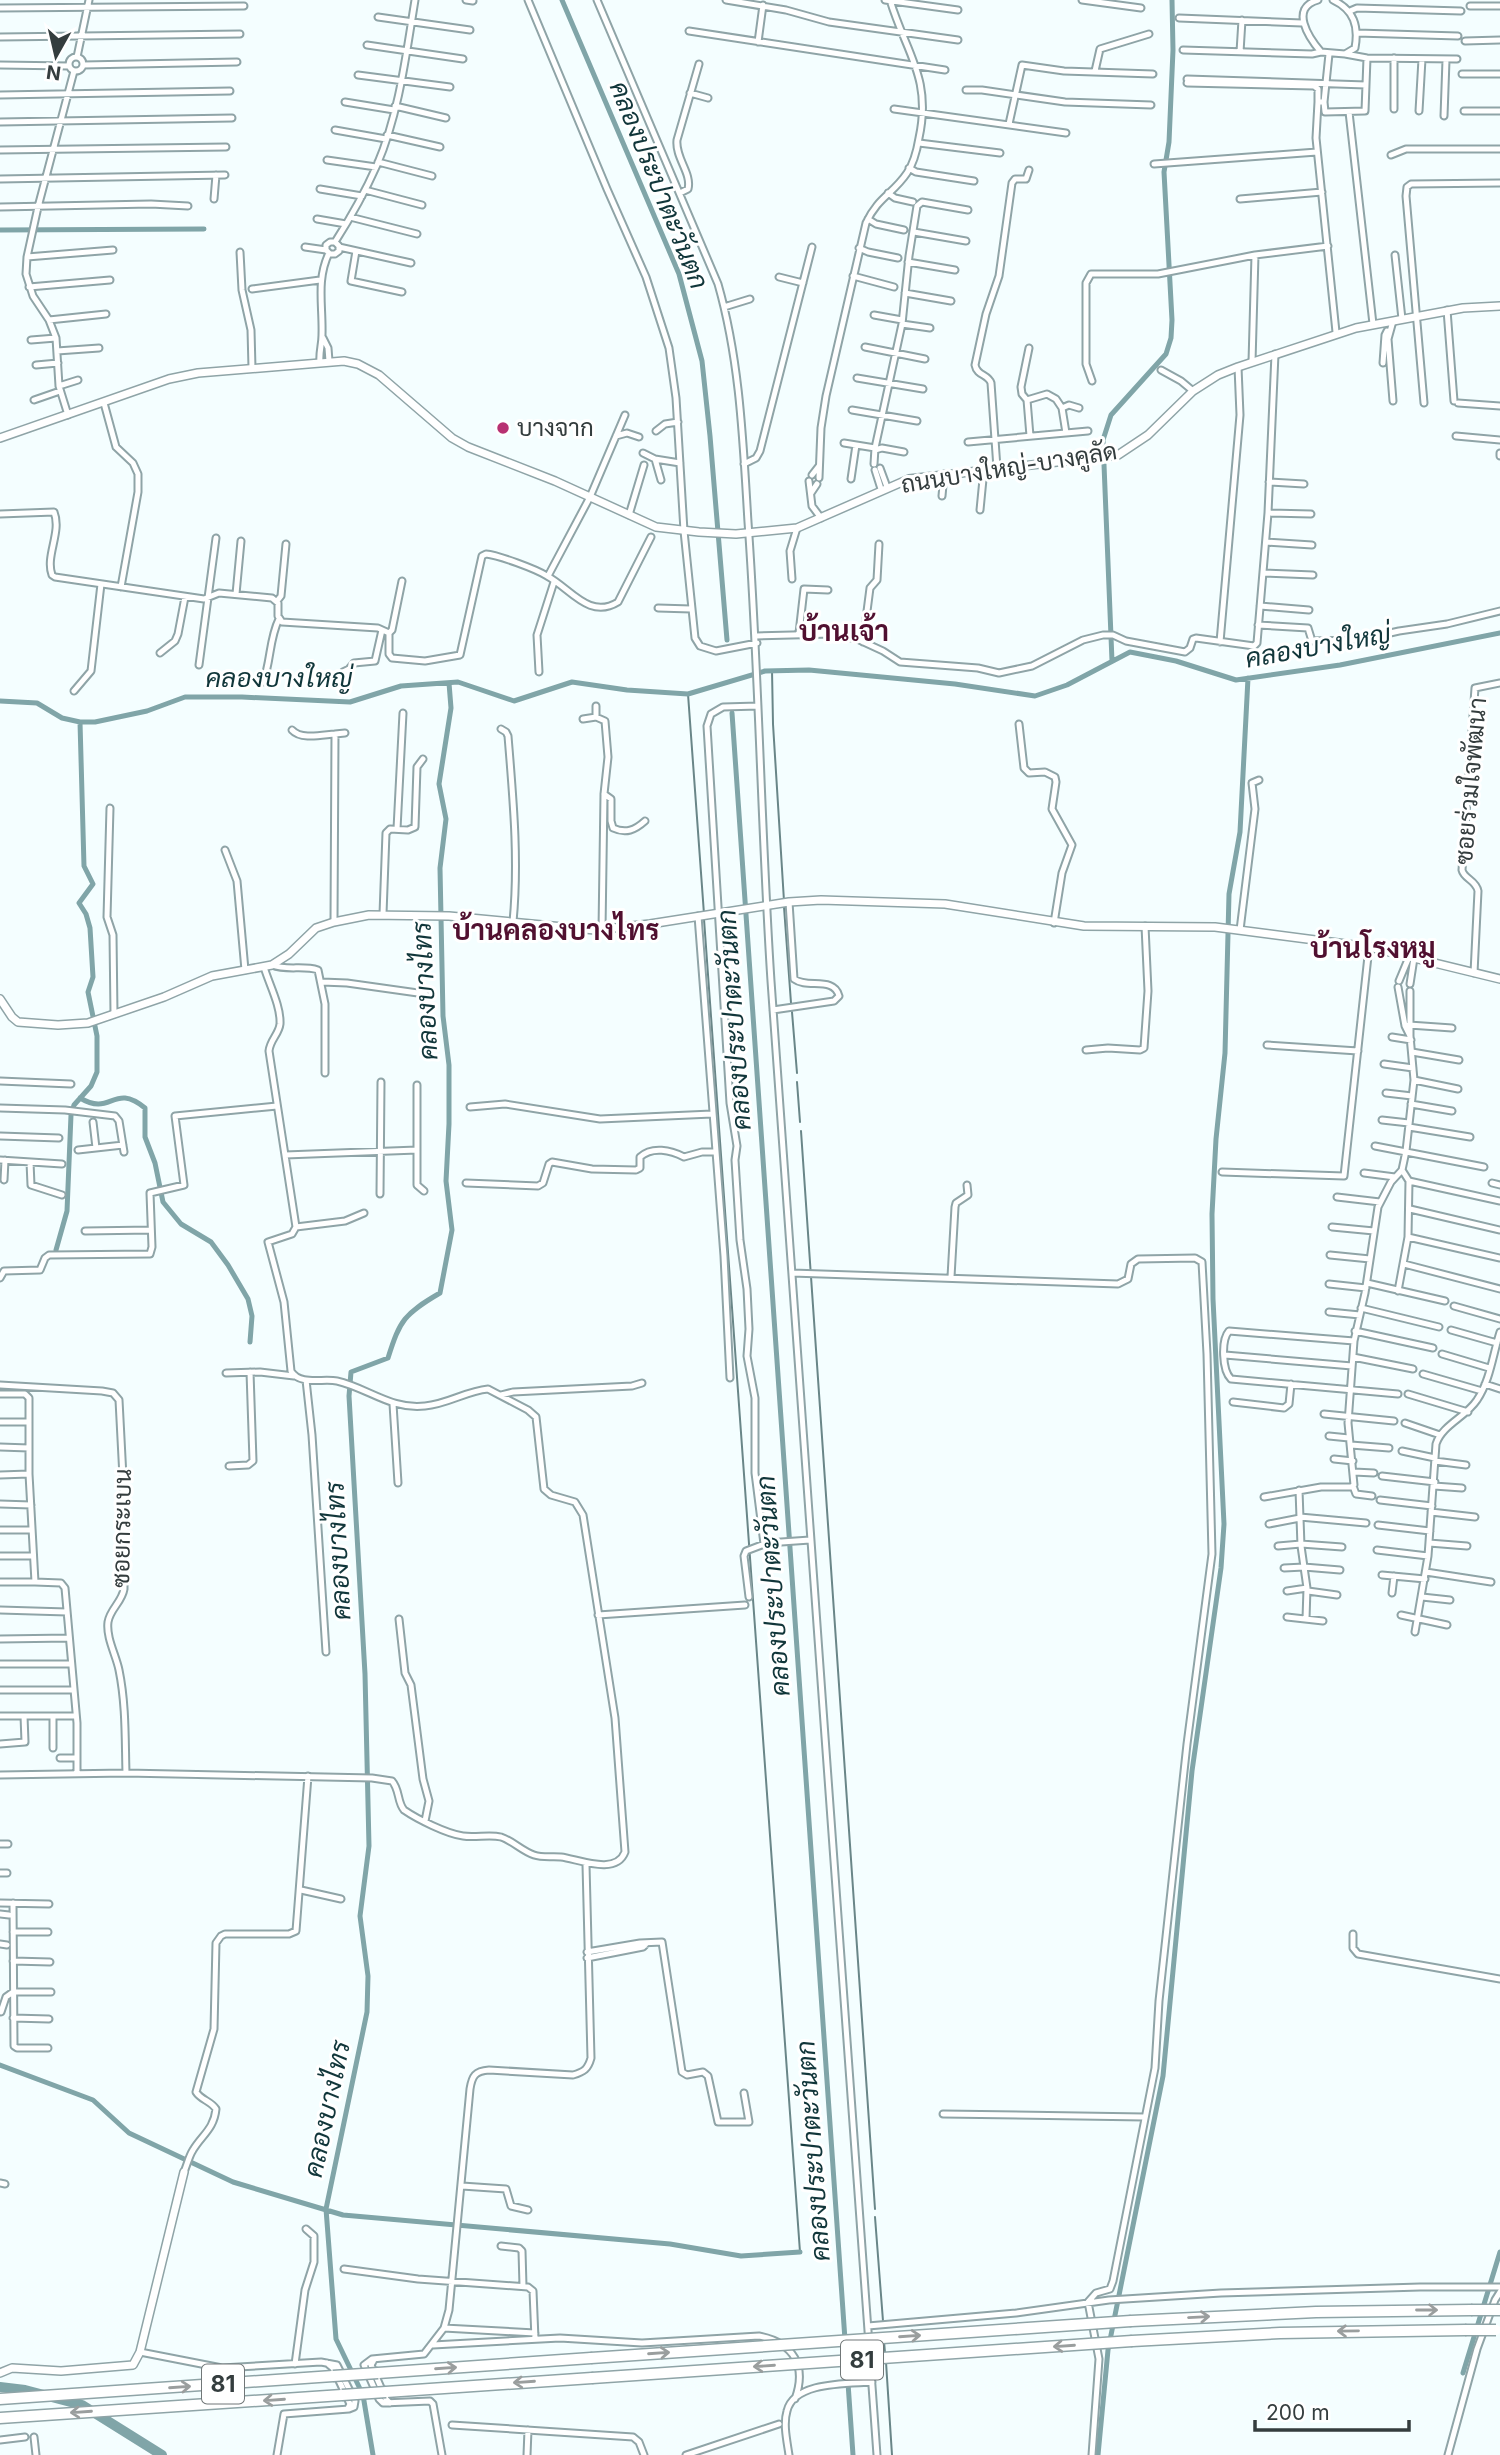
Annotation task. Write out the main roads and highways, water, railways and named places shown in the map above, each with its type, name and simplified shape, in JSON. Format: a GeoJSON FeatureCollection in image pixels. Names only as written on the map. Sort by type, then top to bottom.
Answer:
{"type":"FeatureCollection","features":[{"type":"Feature","properties":{"kind":"highway","name":"81"},"geometry":{"type":"LineString","coordinates":[[0,2399],[1131,2321],[1329,2312],[1500,2310]]}},
{"type":"Feature","properties":{"kind":"highway","name":"81"},"geometry":{"type":"LineString","coordinates":[[0,2418],[1132,2341],[1305,2332],[1498,2330]]}},
{"type":"Feature","properties":{"kind":"waterway","name":"คลองประปาตะวันตก"},"geometry":{"type":"LineString","coordinates":[[562,0],[679,274],[702,361],[727,640]]}},
{"type":"Feature","properties":{"kind":"waterway"},"geometry":{"type":"LineString","coordinates":[[1112,661],[1103,440],[1111,415],[1166,354],[1171,338],[1164,172],[1169,142],[1172,0]]}},
{"type":"Feature","properties":{"kind":"waterway"},"geometry":{"type":"LineString","coordinates":[[0,230],[204,229]]}},
{"type":"Feature","properties":{"kind":"waterway","name":"คลองบางใหญ่"},"geometry":{"type":"LineString","coordinates":[[0,701],[37,703],[62,718],[95,722],[147,711],[185,697],[350,702],[401,686],[458,682],[514,701],[572,682],[627,690],[688,694],[765,671],[809,670],[955,684],[1035,696],[1067,685],[1130,652],[1176,661],[1236,680],[1340,665],[1500,633]]}},
{"type":"Feature","properties":{"kind":"waterway"},"geometry":{"type":"LineString","coordinates":[[772,670],[784,901]]}},
{"type":"Feature","properties":{"kind":"waterway"},"geometry":{"type":"LineString","coordinates":[[1098,2455],[1108,2350],[1163,2076],[1192,1771],[1221,1568],[1224,1524],[1213,1299],[1212,1214],[1225,1053],[1229,894],[1240,832],[1248,678]]}},
{"type":"Feature","properties":{"kind":"waterway","name":"คลองบางไทร"},"geometry":{"type":"LineString","coordinates":[[373,2455],[363,2395],[336,2339],[326,2209],[367,2012],[368,1976],[360,1916],[369,1846],[365,1674],[349,1396],[351,1372],[388,1358],[405,1319],[440,1293],[452,1230],[446,1181],[449,1065],[443,1016],[440,868],[446,819],[439,784],[451,708],[449,683]]}},
{"type":"Feature","properties":{"kind":"waterway"},"geometry":{"type":"LineString","coordinates":[[688,694],[704,914]]}},
{"type":"Feature","properties":{"kind":"waterway","name":"คลองประปาตะวันตก"},"geometry":{"type":"LineString","coordinates":[[732,713],[853,2455]]}},
{"type":"Feature","properties":{"kind":"waterway"},"geometry":{"type":"LineString","coordinates":[[56,1250],[67,1211],[71,1115],[74,1105],[91,1086],[97,1072],[97,1036],[88,992],[93,977],[90,928],[79,903],[93,884],[84,866],[80,722]]}},
{"type":"Feature","properties":{"kind":"waterway"},"geometry":{"type":"LineString","coordinates":[[784,907],[791,1003]]}},
{"type":"Feature","properties":{"kind":"waterway"},"geometry":{"type":"LineString","coordinates":[[704,919],[800,2252]]}},
{"type":"Feature","properties":{"kind":"waterway"},"geometry":{"type":"LineString","coordinates":[[792,1012],[797,1073]]}},
{"type":"Feature","properties":{"kind":"waterway"},"geometry":{"type":"LineString","coordinates":[[797,1082],[800,1122]]}},
{"type":"Feature","properties":{"kind":"waterway"},"geometry":{"type":"LineString","coordinates":[[80,1098],[99,1104],[126,1098],[145,1108],[145,1137],[155,1163],[163,1202],[181,1224],[211,1242],[228,1265],[248,1299],[252,1316],[250,1342]]}},
{"type":"Feature","properties":{"kind":"waterway"},"geometry":{"type":"LineString","coordinates":[[801,1131],[875,2209]]}},
{"type":"Feature","properties":{"kind":"waterway"},"geometry":{"type":"LineString","coordinates":[[0,2065],[93,2100],[129,2133],[233,2182],[343,2215],[670,2244],[741,2256],[800,2252]]}},
{"type":"Feature","properties":{"kind":"waterway"},"geometry":{"type":"LineString","coordinates":[[875,2217],[883,2321]]}},
{"type":"Feature","properties":{"kind":"waterway"},"geometry":{"type":"LineString","coordinates":[[1463,2373],[1500,2252]]}},
{"type":"Feature","properties":{"kind":"waterway"},"geometry":{"type":"LineString","coordinates":[[884,2341],[885,2353]]}},
{"type":"Feature","properties":{"kind":"waterway"},"geometry":{"type":"LineString","coordinates":[[886,2362],[892,2455]]}},
{"type":"Feature","properties":{"kind":"waterway"},"geometry":{"type":"LineString","coordinates":[[0,2387],[25,2390],[82,2405],[162,2455]]}},
{"type":"Feature","properties":{"kind":"place","name":"บางจาก"},"geometry":{"type":"Point","coordinates":[503,428]}},
{"type":"Feature","properties":{"kind":"district","name":"บ้านเจ้า"},"geometry":{"type":"Point","coordinates":[844,631]}},
{"type":"Feature","properties":{"kind":"district","name":"บ้านคลองบางไทร"},"geometry":{"type":"Point","coordinates":[556,930]}},
{"type":"Feature","properties":{"kind":"district","name":"บ้านโรงหมู"},"geometry":{"type":"Point","coordinates":[1373,948]}}]}
